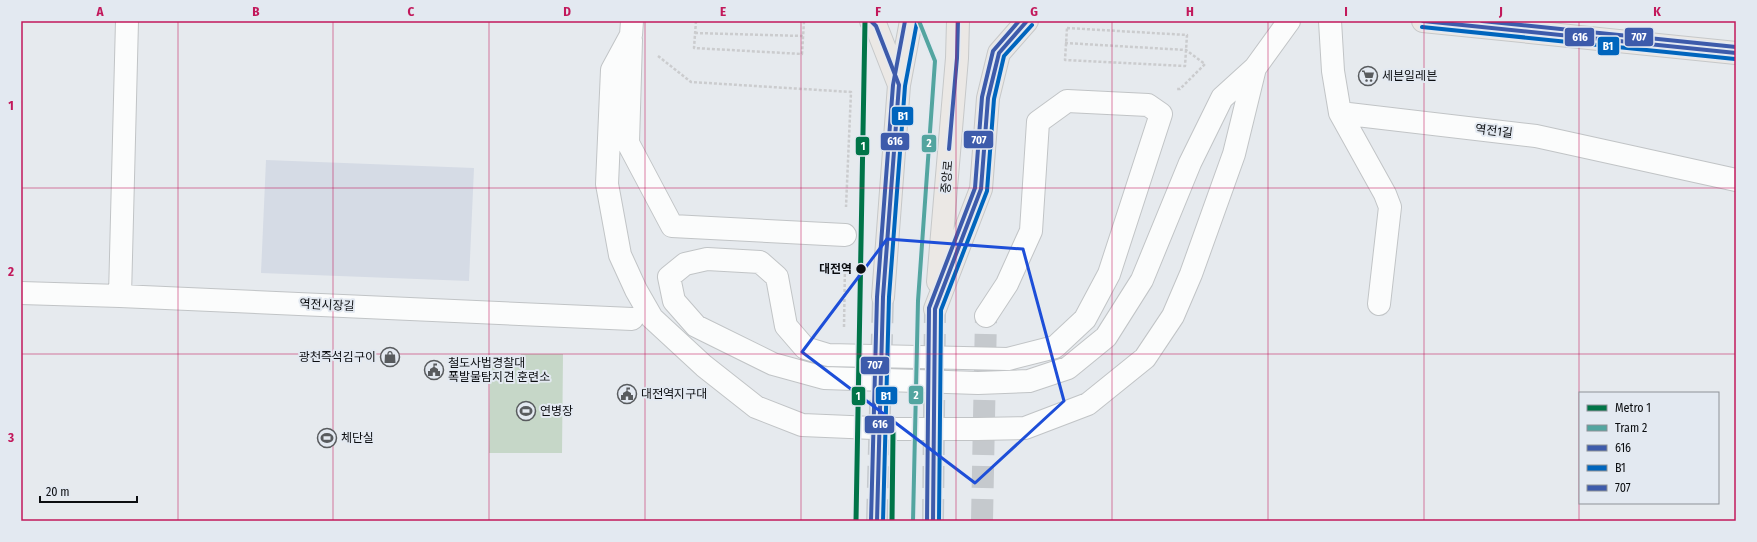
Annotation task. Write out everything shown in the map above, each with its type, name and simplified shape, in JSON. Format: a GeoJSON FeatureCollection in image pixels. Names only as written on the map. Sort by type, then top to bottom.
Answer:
{"type":"FeatureCollection","features":[{"type":"Feature","properties":{"kind":"main road"},"geometry":{"type":"LineString","coordinates":[[871,21],[876,26],[899,85]]}},
{"type":"Feature","properties":{"kind":"main road"},"geometry":{"type":"LineString","coordinates":[[883,297],[899,85],[911,21]]}},
{"type":"Feature","properties":{"kind":"main road","name":"중앙로"},"geometry":{"type":"LineString","coordinates":[[958,21],[957,58],[935,309],[981,188],[988,98],[999,53],[1027,21]]}},
{"type":"Feature","properties":{"kind":"main road"},"geometry":{"type":"LineString","coordinates":[[1423,21],[1736,53]]}},
{"type":"Feature","properties":{"kind":"street"},"geometry":{"type":"LineString","coordinates":[[120,296],[127,21]]}},
{"type":"Feature","properties":{"kind":"street"},"geometry":{"type":"LineString","coordinates":[[986,316],[1007,284],[1031,231],[1038,122],[1067,101],[1148,105],[1161,114],[1109,274],[1085,319],[1055,347],[1008,359],[828,355],[805,348],[786,326],[777,277],[760,262],[707,259],[685,264],[669,277],[674,301],[696,326],[773,364],[824,378],[978,383],[1030,381],[1068,368],[1106,337],[1142,280],[1190,163],[1222,98],[1255,68],[1289,21]]}},
{"type":"Feature","properties":{"kind":"street"},"geometry":{"type":"LineString","coordinates":[[1330,21],[1333,71],[1340,113],[1385,194],[1390,207],[1379,304]]}},
{"type":"Feature","properties":{"kind":"street"},"geometry":{"type":"LineString","coordinates":[[631,28],[612,70],[607,184],[620,255],[636,290],[652,318],[704,366],[756,407],[802,425],[897,429],[1024,428],[1088,404],[1111,386],[1145,358],[1174,316],[1234,154],[1255,68]]}},
{"type":"Feature","properties":{"kind":"street"},"geometry":{"type":"LineString","coordinates":[[631,28],[628,143],[672,226],[845,235]]}},
{"type":"Feature","properties":{"kind":"street","name":"역전1길"},"geometry":{"type":"LineString","coordinates":[[1340,113],[1536,136],[1736,180]]}},
{"type":"Feature","properties":{"kind":"street","name":"역전시장길"},"geometry":{"type":"LineString","coordinates":[[21,293],[120,296],[632,319]]}},
{"type":"Feature","properties":{"kind":"path"},"geometry":{"type":"LineString","coordinates":[[696,21],[694,48],[802,54],[804,21]]}},
{"type":"Feature","properties":{"kind":"path"},"geometry":{"type":"LineString","coordinates":[[631,28],[691,82],[851,92],[845,235],[844,328],[851,328]]}},
{"type":"Feature","properties":{"kind":"path"},"geometry":{"type":"LineString","coordinates":[[1067,28],[1187,35],[1186,50],[1185,66],[1065,60],[1067,28]]}},
{"type":"Feature","properties":{"kind":"path"},"geometry":{"type":"LineString","coordinates":[[695,33],[803,36]]}},
{"type":"Feature","properties":{"kind":"path"},"geometry":{"type":"LineString","coordinates":[[1065,43],[1186,50],[1205,64]]}},
{"type":"Feature","properties":{"kind":"highlighted area"},"geometry":{"type":"Polygon","coordinates":[[[887,239],[1023,249],[1064,401],[975,483],[802,352],[887,239]]]}},
{"type":"Feature","properties":{"kind":"shaded area"},"geometry":{"type":"Polygon","coordinates":[[[266,160],[474,168],[469,281],[261,273],[266,160]]]}},
{"type":"Feature","properties":{"kind":"green space","name":"연병장"},"geometry":{"type":"Polygon","coordinates":[[[521,354],[563,354],[562,453],[489,453],[490,369],[493,365],[520,365],[521,354]]]}},
{"type":"Feature","properties":{"kind":"tunnel"},"geometry":{"type":"LineString","coordinates":[[877,521],[883,297]]}},
{"type":"Feature","properties":{"kind":"tunnel"},"geometry":{"type":"LineString","coordinates":[[933,521],[935,309]]}},
{"type":"Feature","properties":{"kind":"tunnel"},"geometry":{"type":"LineString","coordinates":[[982,521],[986,316]]}},
{"type":"Feature","properties":{"kind":"metro line","name":"1"},"geometry":{"type":"LineString","coordinates":[[856,521],[865,21]]}},
{"type":"Feature","properties":{"kind":"metro line","name":"1"},"geometry":{"type":"LineString","coordinates":[[892,521],[893,433]]}},
{"type":"Feature","properties":{"kind":"tram line","name":"2"},"geometry":{"type":"LineString","coordinates":[[913,521],[918,301],[935,61],[919,21]]}},
{"type":"Feature","properties":{"kind":"transit line","name":"616"},"geometry":{"type":"LineString","coordinates":[[871,21],[876,26],[899,85],[883,297],[877,521]]}},
{"type":"Feature","properties":{"kind":"transit line","name":"707"},"geometry":{"type":"LineString","coordinates":[[871,521],[877,297],[893,85],[905,21]]}},
{"type":"Feature","properties":{"kind":"transit line","name":"616"},"geometry":{"type":"LineString","coordinates":[[949,149],[957,58],[958,21]]}},
{"type":"Feature","properties":{"kind":"transit line","name":"707"},"geometry":{"type":"LineString","coordinates":[[927,521],[929,308],[975,188],[982,97],[993,51],[1019,21]]}},
{"type":"Feature","properties":{"kind":"transit line","name":"616"},"geometry":{"type":"LineString","coordinates":[[933,521],[935,309],[981,189],[988,98],[999,53],[1027,21]]}},
{"type":"Feature","properties":{"kind":"transit line","name":"616"},"geometry":{"type":"LineString","coordinates":[[1423,21],[1736,53]]}},
{"type":"Feature","properties":{"kind":"transit line","name":"707"},"geometry":{"type":"LineString","coordinates":[[1482,21],[1736,47]]}},
{"type":"Feature","properties":{"kind":"transit line","name":"B1"},"geometry":{"type":"LineString","coordinates":[[883,521],[889,297],[905,86],[917,22]]}},
{"type":"Feature","properties":{"kind":"transit line","name":"B1"},"geometry":{"type":"LineString","coordinates":[[939,521],[941,310],[987,191],[994,99],[1004,56],[1032,25]]}},
{"type":"Feature","properties":{"kind":"transit line","name":"B1"},"geometry":{"type":"LineString","coordinates":[[1422,27],[1735,59]]}},
{"type":"Feature","properties":{"kind":"place","name":"세븐일레븐"},"geometry":{"type":"Point","coordinates":[1368,76]}},
{"type":"Feature","properties":{"kind":"place","name":"대전역"},"geometry":{"type":"Point","coordinates":[861,269]}},
{"type":"Feature","properties":{"kind":"place","name":"광천즉석김구이"},"geometry":{"type":"Point","coordinates":[390,357]}},
{"type":"Feature","properties":{"kind":"place","name":"철도사법경찰대 폭발물탐지견 훈련소"},"geometry":{"type":"Point","coordinates":[434,370]}},
{"type":"Feature","properties":{"kind":"place","name":"대전역지구대"},"geometry":{"type":"Point","coordinates":[627,394]}},
{"type":"Feature","properties":{"kind":"place","name":"연병장"},"geometry":{"type":"Point","coordinates":[526,411]}},
{"type":"Feature","properties":{"kind":"place","name":"체단실"},"geometry":{"type":"Point","coordinates":[327,438]}}]}
